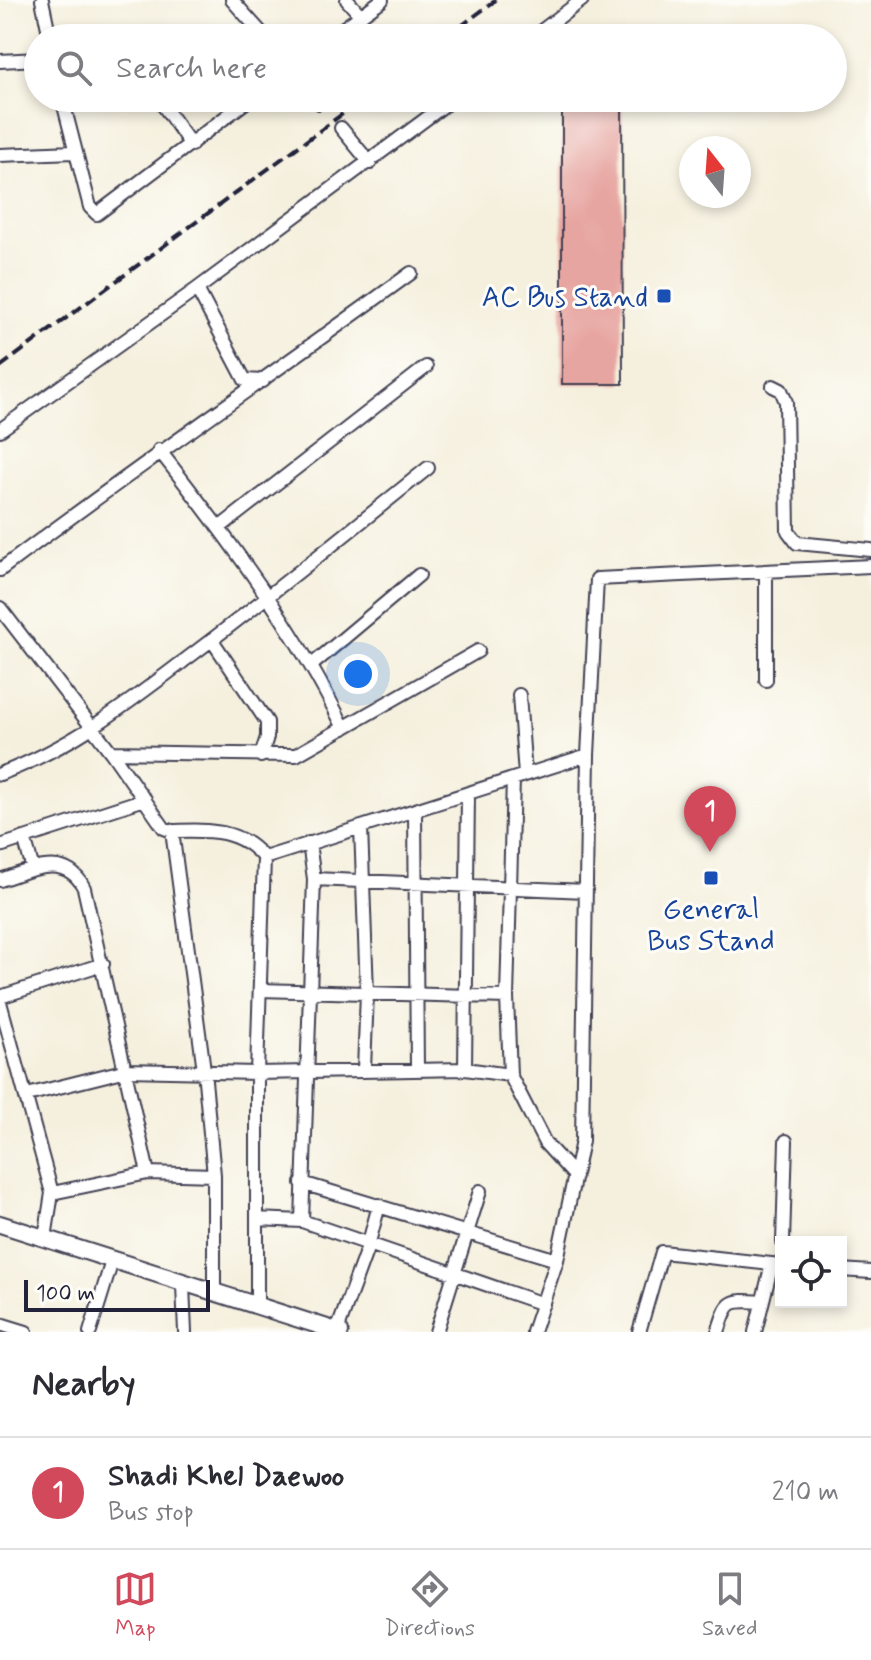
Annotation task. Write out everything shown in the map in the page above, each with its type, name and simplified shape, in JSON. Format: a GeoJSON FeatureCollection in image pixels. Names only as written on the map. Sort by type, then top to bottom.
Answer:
{"type":"FeatureCollection","features":[{"type":"Feature","properties":{"kind":"main road"},"geometry":{"type":"LineString","coordinates":[[0,1224],[183,1285],[338,1332]]}},
{"type":"Feature","properties":{"kind":"street"},"geometry":{"type":"LineString","coordinates":[[42,0],[47,24]]}},
{"type":"Feature","properties":{"kind":"street"},"geometry":{"type":"LineString","coordinates":[[232,0],[253,24]]}},
{"type":"Feature","properties":{"kind":"street"},"geometry":{"type":"LineString","coordinates":[[347,0],[361,16]]}},
{"type":"Feature","properties":{"kind":"street"},"geometry":{"type":"LineString","coordinates":[[350,24],[382,0]]}},
{"type":"Feature","properties":{"kind":"street"},"geometry":{"type":"LineString","coordinates":[[550,24],[582,0]]}},
{"type":"Feature","properties":{"kind":"street"},"geometry":{"type":"LineString","coordinates":[[0,61],[24,60]]}},
{"type":"Feature","properties":{"kind":"street"},"geometry":{"type":"LineString","coordinates":[[65,112],[90,207],[97,214],[233,112]]}},
{"type":"Feature","properties":{"kind":"street"},"geometry":{"type":"LineString","coordinates":[[168,112],[191,145]]}},
{"type":"Feature","properties":{"kind":"street"},"geometry":{"type":"LineString","coordinates":[[0,430],[436,112]]}},
{"type":"Feature","properties":{"kind":"street"},"geometry":{"type":"LineString","coordinates":[[341,128],[370,163]]}},
{"type":"Feature","properties":{"kind":"street"},"geometry":{"type":"LineString","coordinates":[[0,155],[74,152]]}},
{"type":"Feature","properties":{"kind":"street"},"geometry":{"type":"LineString","coordinates":[[0,570],[159,450],[263,381],[411,273]]}},
{"type":"Feature","properties":{"kind":"street"},"geometry":{"type":"LineString","coordinates":[[197,289],[245,380],[263,381]]}},
{"type":"Feature","properties":{"kind":"street"},"geometry":{"type":"LineString","coordinates":[[219,528],[426,367]]}},
{"type":"Feature","properties":{"kind":"street"},"geometry":{"type":"LineString","coordinates":[[773,386],[781,390],[786,402],[788,531],[797,543],[871,550]]}},
{"type":"Feature","properties":{"kind":"street"},"geometry":{"type":"LineString","coordinates":[[159,450],[219,528],[313,664],[344,728]]}},
{"type":"Feature","properties":{"kind":"street"},"geometry":{"type":"LineString","coordinates":[[0,774],[39,759],[92,730],[212,640],[428,468]]}},
{"type":"Feature","properties":{"kind":"street"},"geometry":{"type":"LineString","coordinates":[[533,1332],[557,1260],[582,1141],[588,755],[597,579],[871,566]]}},
{"type":"Feature","properties":{"kind":"street"},"geometry":{"type":"LineString","coordinates":[[766,573],[766,680]]}},
{"type":"Feature","properties":{"kind":"street"},"geometry":{"type":"LineString","coordinates":[[313,664],[419,575]]}},
{"type":"Feature","properties":{"kind":"street"},"geometry":{"type":"LineString","coordinates":[[0,608],[111,752],[159,821],[172,831],[232,834],[254,847],[264,858],[257,1073],[257,1307]]}},
{"type":"Feature","properties":{"kind":"street"},"geometry":{"type":"LineString","coordinates":[[212,640],[267,722],[267,737],[261,756]]}},
{"type":"Feature","properties":{"kind":"street"},"geometry":{"type":"LineString","coordinates":[[111,752],[296,755],[478,651]]}},
{"type":"Feature","properties":{"kind":"street"},"geometry":{"type":"LineString","coordinates":[[519,695],[519,777],[509,887],[507,997],[510,1075],[545,1143],[575,1176]]}},
{"type":"Feature","properties":{"kind":"street"},"geometry":{"type":"LineString","coordinates":[[264,858],[588,755]]}},
{"type":"Feature","properties":{"kind":"street"},"geometry":{"type":"LineString","coordinates":[[465,1069],[469,996],[468,793]]}},
{"type":"Feature","properties":{"kind":"street"},"geometry":{"type":"LineString","coordinates":[[0,846],[145,799]]}},
{"type":"Feature","properties":{"kind":"street"},"geometry":{"type":"LineString","coordinates":[[415,810],[417,1070]]}},
{"type":"Feature","properties":{"kind":"street"},"geometry":{"type":"LineString","coordinates":[[361,827],[366,881],[364,1069]]}},
{"type":"Feature","properties":{"kind":"street"},"geometry":{"type":"LineString","coordinates":[[172,831],[204,1070],[214,1175],[214,1294]]}},
{"type":"Feature","properties":{"kind":"street"},"geometry":{"type":"LineString","coordinates":[[24,838],[33,869]]}},
{"type":"Feature","properties":{"kind":"street"},"geometry":{"type":"LineString","coordinates":[[302,1221],[310,1072],[314,879],[309,843]]}},
{"type":"Feature","properties":{"kind":"street"},"geometry":{"type":"LineString","coordinates":[[0,880],[33,869],[67,867],[80,880],[103,964],[148,1173]]}},
{"type":"Feature","properties":{"kind":"street"},"geometry":{"type":"LineString","coordinates":[[314,879],[586,891]]}},
{"type":"Feature","properties":{"kind":"street"},"geometry":{"type":"LineString","coordinates":[[45,1238],[52,1193],[0,1000],[103,964]]}},
{"type":"Feature","properties":{"kind":"street"},"geometry":{"type":"LineString","coordinates":[[260,990],[507,997]]}},
{"type":"Feature","properties":{"kind":"street"},"geometry":{"type":"LineString","coordinates":[[27,1095],[127,1070],[257,1073],[465,1069],[510,1075]]}},
{"type":"Feature","properties":{"kind":"street"},"geometry":{"type":"LineString","coordinates":[[783,1236],[786,1141]]}},
{"type":"Feature","properties":{"kind":"street"},"geometry":{"type":"LineString","coordinates":[[52,1193],[148,1173],[214,1175]]}},
{"type":"Feature","properties":{"kind":"street"},"geometry":{"type":"LineString","coordinates":[[302,1183],[557,1260]]}},
{"type":"Feature","properties":{"kind":"street"},"geometry":{"type":"LineString","coordinates":[[436,1332],[480,1191]]}},
{"type":"Feature","properties":{"kind":"street"},"geometry":{"type":"LineString","coordinates":[[338,1332],[379,1205]]}},
{"type":"Feature","properties":{"kind":"street"},"geometry":{"type":"LineString","coordinates":[[257,1219],[302,1221],[543,1304]]}},
{"type":"Feature","properties":{"kind":"street"},"geometry":{"type":"LineString","coordinates":[[639,1332],[662,1252],[775,1265]]}},
{"type":"Feature","properties":{"kind":"street"},"geometry":{"type":"LineString","coordinates":[[90,1332],[112,1261]]}},
{"type":"Feature","properties":{"kind":"street"},"geometry":{"type":"LineString","coordinates":[[755,1332],[761,1302],[775,1267]]}},
{"type":"Feature","properties":{"kind":"street"},"geometry":{"type":"LineString","coordinates":[[847,1270],[871,1272]]}},
{"type":"Feature","properties":{"kind":"street"},"geometry":{"type":"LineString","coordinates":[[183,1285],[185,1332]]}},
{"type":"Feature","properties":{"kind":"street"},"geometry":{"type":"LineString","coordinates":[[718,1332],[730,1303],[735,1300],[761,1302]]}},
{"type":"Feature","properties":{"kind":"street"},"geometry":{"type":"LineString","coordinates":[[0,1324],[26,1332]]}},
{"type":"Feature","properties":{"kind":"building"},"geometry":{"type":"Polygon","coordinates":[[[562,112],[622,112],[623,384],[562,384],[562,112]]]}},
{"type":"Feature","properties":{"kind":"railway"},"geometry":{"type":"LineString","coordinates":[[464,24],[496,0]]}},
{"type":"Feature","properties":{"kind":"railway"},"geometry":{"type":"LineString","coordinates":[[0,367],[345,112]]}},
{"type":"Feature","properties":{"kind":"place","name":"AC Bus Stand"},"geometry":{"type":"Point","coordinates":[664,296]}},
{"type":"Feature","properties":{"kind":"place","name":"Shadi Khel Daewoo"},"geometry":{"type":"Point","coordinates":[710,852]}},
{"type":"Feature","properties":{"kind":"place","name":"General Bus Stand"},"geometry":{"type":"Point","coordinates":[711,878]}}]}
